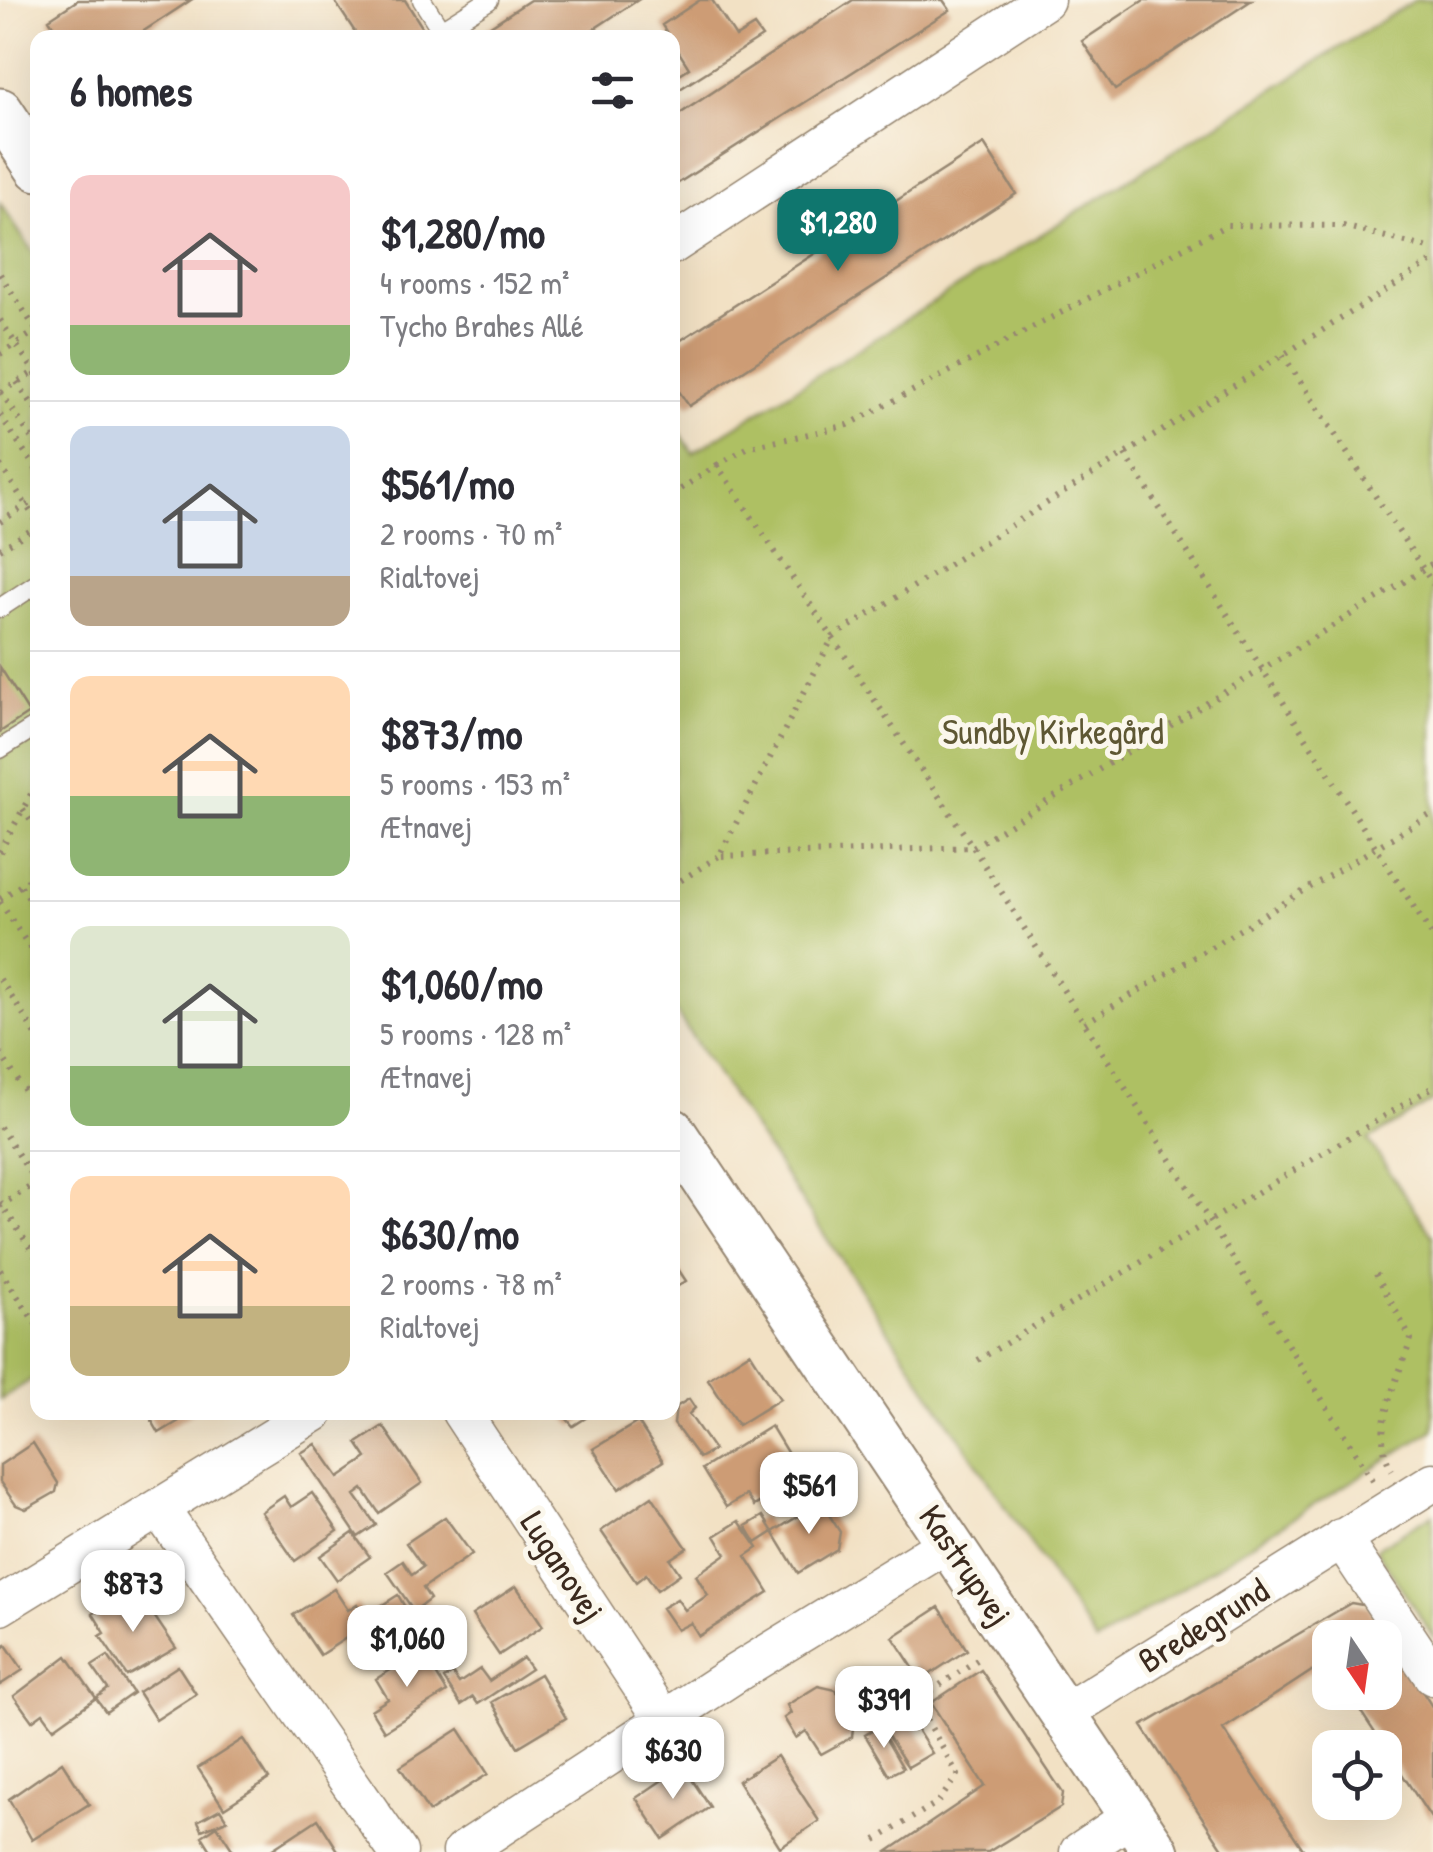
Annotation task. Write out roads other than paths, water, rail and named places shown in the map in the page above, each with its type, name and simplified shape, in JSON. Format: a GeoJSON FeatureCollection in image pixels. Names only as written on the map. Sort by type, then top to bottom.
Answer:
{"type":"FeatureCollection","features":[{"type":"Feature","properties":{"kind":"street"},"geometry":{"type":"LineString","coordinates":[[680,239],[987,15],[1045,0]]}},
{"type":"Feature","properties":{"kind":"street"},"geometry":{"type":"LineString","coordinates":[[0,111],[30,156]]}},
{"type":"Feature","properties":{"kind":"street","name":"Kastrupvej"},"geometry":{"type":"LineString","coordinates":[[680,1143],[1066,1712],[1144,1834]]}},
{"type":"Feature","properties":{"kind":"street"},"geometry":{"type":"LineString","coordinates":[[0,1606],[302,1420]]}},
{"type":"Feature","properties":{"kind":"street","name":"Luganovej"},"geometry":{"type":"LineString","coordinates":[[466,1420],[664,1720]]}},
{"type":"Feature","properties":{"kind":"street","name":"Bredegrund"},"geometry":{"type":"LineString","coordinates":[[1066,1712],[1410,1495]]}},
{"type":"Feature","properties":{"kind":"street"},"geometry":{"type":"LineString","coordinates":[[159,1508],[398,1852]]}},
{"type":"Feature","properties":{"kind":"street"},"geometry":{"type":"LineString","coordinates":[[1341,1538],[1433,1676]]}},
{"type":"Feature","properties":{"kind":"street"},"geometry":{"type":"LineString","coordinates":[[462,1852],[664,1720],[950,1542]]}},
{"type":"Feature","properties":{"kind":"street"},"geometry":{"type":"LineString","coordinates":[[1079,1852],[1144,1834]]}},
{"type":"Feature","properties":{"kind":"lane"},"geometry":{"type":"LineString","coordinates":[[422,0],[441,30],[490,0]]}},
{"type":"Feature","properties":{"kind":"lane"},"geometry":{"type":"LineString","coordinates":[[0,608],[30,588]]}},
{"type":"Feature","properties":{"kind":"lane"},"geometry":{"type":"LineString","coordinates":[[0,749],[30,730]]}},
{"type":"Feature","properties":{"kind":"park label","name":"Sundby Kirkegård"},"geometry":{"type":"Point","coordinates":[1053,731]}}]}
